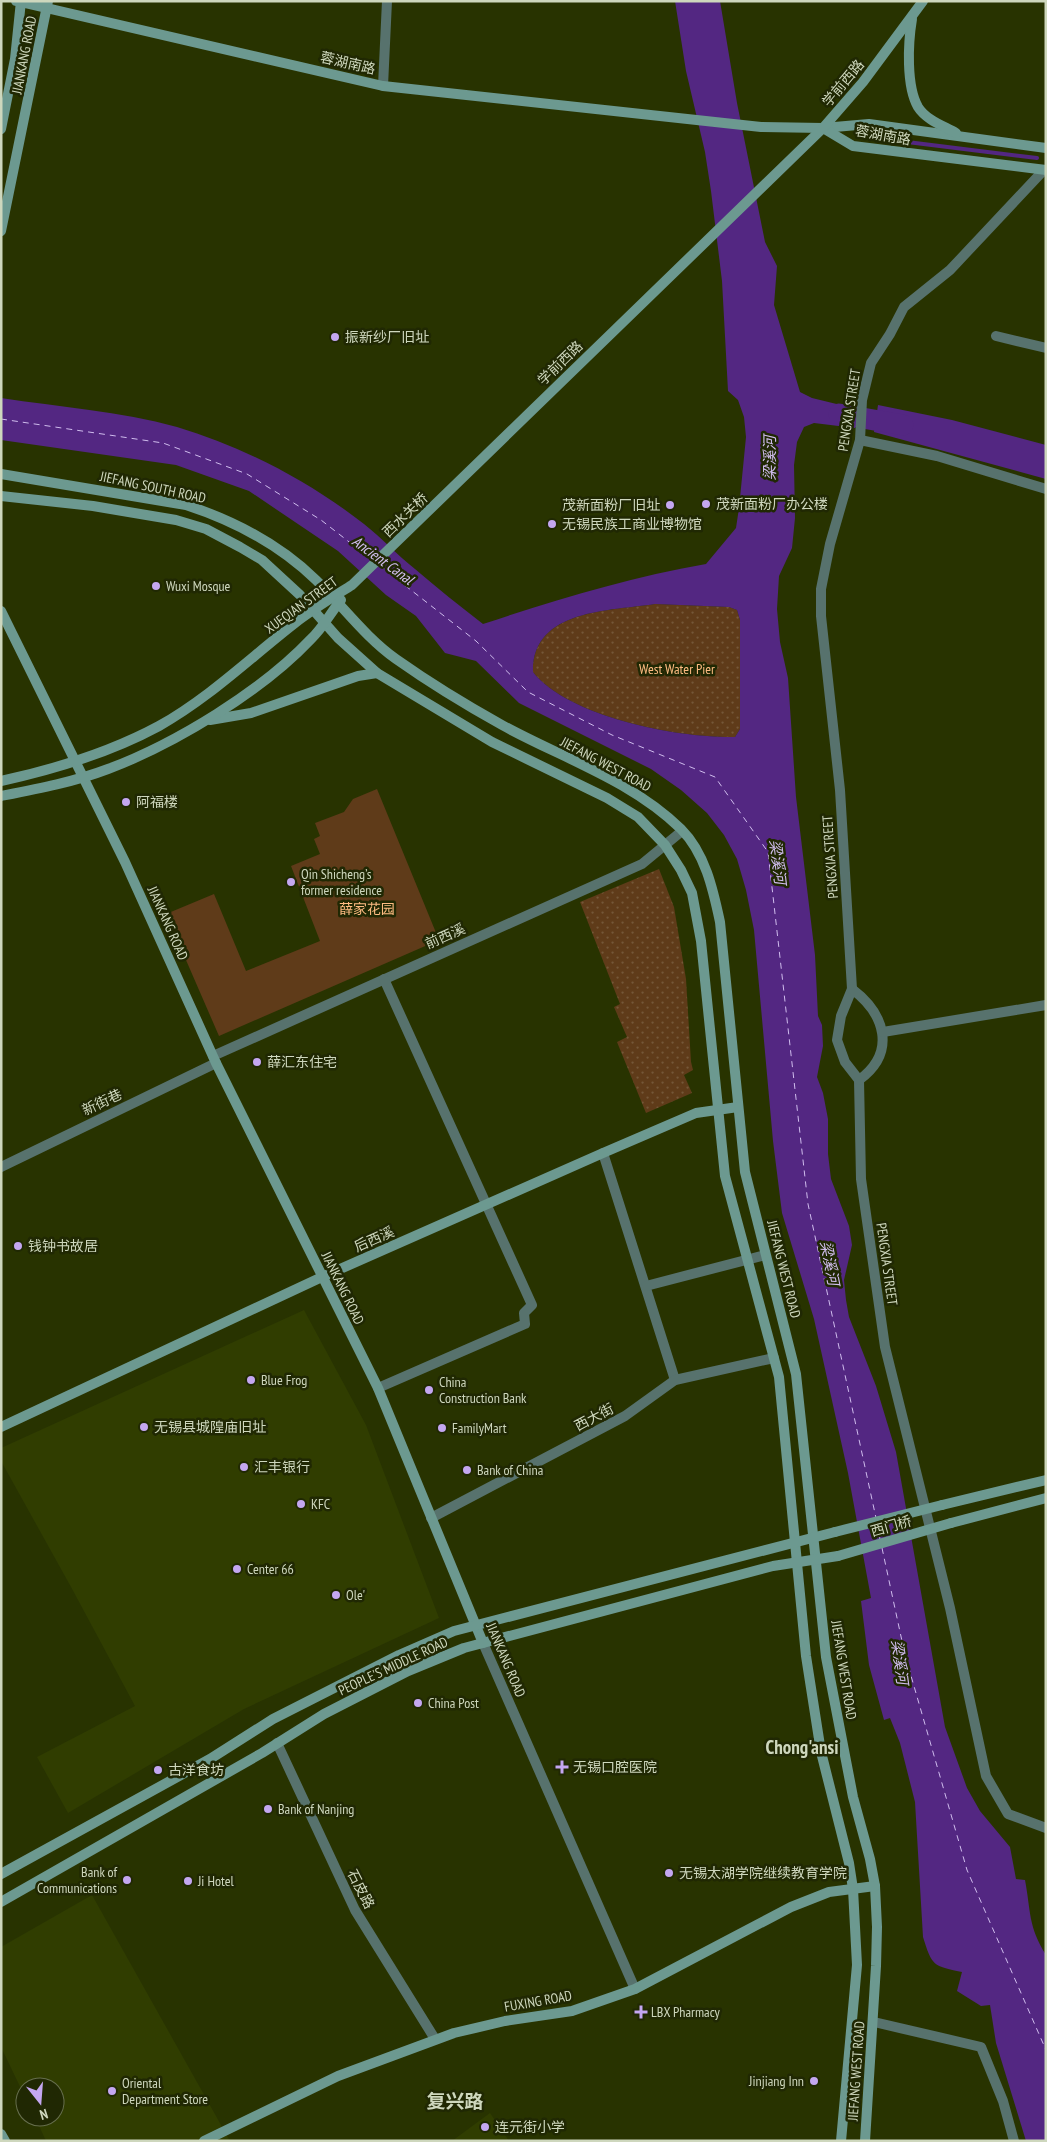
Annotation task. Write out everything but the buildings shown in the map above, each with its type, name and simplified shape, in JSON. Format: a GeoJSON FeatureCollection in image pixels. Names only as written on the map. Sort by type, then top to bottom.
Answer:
{"type":"FeatureCollection","features":[{"type":"Feature","properties":{"kind":"main road","name":"学前西路"},"geometry":{"type":"LineString","coordinates":[[455,486],[823,128],[862,82],[923,1]]}},
{"type":"Feature","properties":{"kind":"main road","name":"蓉湖南路"},"geometry":{"type":"LineString","coordinates":[[19,2],[48,4],[383,86],[760,126],[823,128],[869,124],[1046,148]]}},
{"type":"Feature","properties":{"kind":"main road","name":"JIANKANG ROAD"},"geometry":{"type":"LineString","coordinates":[[1,129],[15,59],[19,2]]}},
{"type":"Feature","properties":{"kind":"main road","name":"JIANKANG ROAD"},"geometry":{"type":"LineString","coordinates":[[1,231],[48,4]]}},
{"type":"Feature","properties":{"kind":"main road"},"geometry":{"type":"LineString","coordinates":[[912,18],[909,40],[911,86],[918,108],[931,120],[961,136]]}},
{"type":"Feature","properties":{"kind":"main road","name":"蓉湖南路"},"geometry":{"type":"LineString","coordinates":[[823,128],[853,146],[1045,167]]}},
{"type":"Feature","properties":{"kind":"main road","name":"JIEFANG SOUTH ROAD"},"geometry":{"type":"LineString","coordinates":[[1,474],[186,505],[214,514],[257,534],[283,551],[316,579],[335,601]]}},
{"type":"Feature","properties":{"kind":"main road","name":"西水关桥"},"geometry":{"type":"LineString","coordinates":[[352,585],[455,486]]}},
{"type":"Feature","properties":{"kind":"main road","name":"JIEFANG SOUTH ROAD"},"geometry":{"type":"LineString","coordinates":[[1,496],[92,506],[176,520],[206,529],[262,560],[324,622]]}},
{"type":"Feature","properties":{"kind":"main road","name":"XUEQIAN STREET"},"geometry":{"type":"LineString","coordinates":[[1,796],[108,769],[166,744],[207,720],[265,679],[312,639],[335,601],[352,585]]}},
{"type":"Feature","properties":{"kind":"main road","name":"XUEQIAN STREET"},"geometry":{"type":"LineString","coordinates":[[1,781],[42,772],[100,754],[159,726],[239,672],[314,610],[335,601]]}},
{"type":"Feature","properties":{"kind":"main road","name":"JIEFANG WEST ROAD"},"geometry":{"type":"LineString","coordinates":[[335,601],[394,658],[502,725],[642,798],[682,831],[701,858],[715,898],[734,1046],[745,1172],[796,1374],[826,1657],[853,1797],[870,1859],[874,1886],[878,1927],[874,2022],[865,2141]]}},
{"type":"Feature","properties":{"kind":"main road","name":"JIANKANG ROAD"},"geometry":{"type":"LineString","coordinates":[[1,611],[125,862],[215,1060],[378,1388],[483,1643]]}},
{"type":"Feature","properties":{"kind":"main road","name":"JIEFANG WEST ROAD"},"geometry":{"type":"LineString","coordinates":[[324,622],[376,673],[492,742],[607,798],[638,817],[665,844],[692,893],[696,912],[725,1176],[749,1259],[779,1377],[806,1656],[821,1752],[854,1889],[857,1965],[841,2141]]}},
{"type":"Feature","properties":{"kind":"main road"},"geometry":{"type":"LineString","coordinates":[[207,720],[251,713],[358,676],[376,673]]}},
{"type":"Feature","properties":{"kind":"main road","name":"后西溪"},"geometry":{"type":"LineString","coordinates":[[1,1427],[322,1277],[603,1153],[696,1113],[738,1107]]}},
{"type":"Feature","properties":{"kind":"main road","name":"西门桥"},"geometry":{"type":"LineString","coordinates":[[835,1532],[1046,1480]]}},
{"type":"Feature","properties":{"kind":"main road","name":"西门桥"},"geometry":{"type":"LineString","coordinates":[[838,1556],[1046,1498]]}},
{"type":"Feature","properties":{"kind":"main road","name":"PEOPLE'S MIDDLE ROAD"},"geometry":{"type":"LineString","coordinates":[[1,1874],[210,1759],[273,1719],[399,1655],[454,1630],[795,1544],[835,1532]]}},
{"type":"Feature","properties":{"kind":"main road","name":"PEOPLE'S MIDDLE ROAD"},"geometry":{"type":"LineString","coordinates":[[1,1902],[324,1714],[408,1671],[464,1648],[773,1566],[838,1556]]}},
{"type":"Feature","properties":{"kind":"main road","name":"FUXING ROAD"},"geometry":{"type":"LineString","coordinates":[[204,2141],[338,2076],[435,2040],[505,2021],[572,2011],[635,1989],[792,1907],[829,1892],[874,1886]]}},
{"type":"Feature","properties":{"kind":"main road"},"geometry":{"type":"LineString","coordinates":[[1,2134],[5,2141]]}},
{"type":"Feature","properties":{"kind":"street"},"geometry":{"type":"LineString","coordinates":[[383,86],[388,1]]}},
{"type":"Feature","properties":{"kind":"street","name":"PENGXIA STREET"},"geometry":{"type":"LineString","coordinates":[[1045,167],[950,270],[904,307],[890,334],[870,363],[862,400],[860,440],[830,544],[821,589],[821,616],[840,790],[852,989],[841,1016],[837,1040],[845,1062],[859,1080],[861,1178],[885,1347],[950,1608],[986,1776],[1008,1814],[1046,1828]]}},
{"type":"Feature","properties":{"kind":"street"},"geometry":{"type":"LineString","coordinates":[[996,336],[1046,348]]}},
{"type":"Feature","properties":{"kind":"street"},"geometry":{"type":"LineString","coordinates":[[860,440],[937,456],[1046,490]]}},
{"type":"Feature","properties":{"kind":"street","name":"前西溪"},"geometry":{"type":"LineString","coordinates":[[215,1060],[384,979],[642,864],[682,831]]}},
{"type":"Feature","properties":{"kind":"street"},"geometry":{"type":"LineString","coordinates":[[378,1388],[525,1324],[524,1313],[532,1305],[384,979]]}},
{"type":"Feature","properties":{"kind":"street"},"geometry":{"type":"LineString","coordinates":[[852,989],[871,1005],[879,1018],[883,1032],[878,1058],[869,1073],[859,1080]]}},
{"type":"Feature","properties":{"kind":"street"},"geometry":{"type":"LineString","coordinates":[[883,1032],[1046,1005]]}},
{"type":"Feature","properties":{"kind":"street","name":"新街巷"},"geometry":{"type":"LineString","coordinates":[[1,1167],[215,1060]]}},
{"type":"Feature","properties":{"kind":"street"},"geometry":{"type":"LineString","coordinates":[[603,1153],[675,1380]]}},
{"type":"Feature","properties":{"kind":"street"},"geometry":{"type":"LineString","coordinates":[[646,1286],[765,1255]]}},
{"type":"Feature","properties":{"kind":"street","name":"西大街"},"geometry":{"type":"LineString","coordinates":[[431,1518],[625,1416],[675,1380],[774,1358]]}},
{"type":"Feature","properties":{"kind":"street","name":"JIANKANG ROAD"},"geometry":{"type":"LineString","coordinates":[[483,1643],[635,1989]]}},
{"type":"Feature","properties":{"kind":"street","name":"石皮路"},"geometry":{"type":"LineString","coordinates":[[277,1743],[356,1910],[435,2040]]}},
{"type":"Feature","properties":{"kind":"street"},"geometry":{"type":"LineString","coordinates":[[874,2022],[981,2047],[1003,2101],[1014,2141]]}},
{"type":"Feature","properties":{"kind":"shaded area"},"geometry":{"type":"Polygon","coordinates":[[[304,1310],[366,1425],[439,1618],[244,1709],[68,1813],[37,1757],[135,1706],[1,1461],[1,1448],[304,1310]]]}},
{"type":"Feature","properties":{"kind":"shaded area"},"geometry":{"type":"Polygon","coordinates":[[[92,1895],[230,2141],[46,2141],[40,2127],[65,2127],[65,2077],[15,2077],[1,2047],[1,1947],[92,1895]]]}},
{"type":"Feature","properties":{"kind":"shaded area","name":"连元街小学"},"geometry":{"type":"Polygon","coordinates":[[[490,2113],[509,2141],[452,2141],[490,2113]]]}},
{"type":"Feature","properties":{"kind":"green space","name":"West Water Pier"},"geometry":{"type":"Polygon","coordinates":[[[655,604],[729,607],[737,610],[740,620],[740,729],[735,737],[685,734],[656,729],[598,713],[572,702],[550,688],[533,672],[536,651],[545,636],[559,625],[577,617],[596,612],[655,604]]]}},
{"type":"Feature","properties":{"kind":"green space","name":"薛家花园"},"geometry":{"type":"Polygon","coordinates":[[[377,789],[439,940],[219,1036],[166,914],[214,894],[246,971],[320,941],[291,866],[320,854],[314,839],[320,836],[315,823],[344,812],[353,799],[377,789]]]}},
{"type":"Feature","properties":{"kind":"green space"},"geometry":{"type":"Polygon","coordinates":[[[659,869],[674,907],[686,979],[693,1070],[684,1075],[692,1093],[646,1113],[617,1042],[627,1037],[614,1007],[620,1004],[580,902],[659,869]]]}},
{"type":"Feature","properties":{"kind":"water"},"geometry":{"type":"Polygon","coordinates":[[[675,1],[720,1],[737,103],[765,242],[777,266],[774,305],[800,392],[812,398],[857,409],[855,428],[814,423],[804,427],[797,442],[794,465],[795,518],[792,548],[779,576],[777,609],[780,642],[788,678],[796,797],[815,955],[818,1016],[822,1025],[823,1046],[817,1077],[823,1093],[828,1119],[828,1154],[831,1179],[849,1226],[852,1245],[844,1280],[849,1317],[876,1386],[896,1452],[945,1727],[967,1788],[980,1811],[1010,1847],[1016,1879],[1025,1880],[1033,1927],[1046,1955],[1046,2141],[1026,2141],[996,2043],[990,2005],[981,2006],[957,1991],[962,1972],[939,1966],[935,1963],[929,1954],[923,1937],[915,1802],[900,1743],[890,1718],[884,1720],[869,1665],[861,1601],[871,1598],[848,1473],[814,1319],[782,1213],[773,1141],[754,930],[746,890],[737,859],[724,835],[707,813],[681,790],[651,769],[519,703],[476,661],[445,653],[416,616],[386,595],[338,551],[249,491],[176,465],[1,440],[1,398],[134,417],[202,435],[275,467],[343,508],[371,529],[408,564],[483,624],[593,590],[649,575],[706,564],[736,528],[746,437],[744,417],[738,400],[728,391],[722,281],[711,191],[705,152],[686,71],[675,1]],[[655,604],[596,612],[577,617],[559,625],[545,636],[536,651],[533,672],[550,688],[572,702],[598,713],[656,729],[685,734],[735,737],[740,729],[740,620],[737,610],[729,607],[655,604]]]}},
{"type":"Feature","properties":{"kind":"water"},"geometry":{"type":"Polygon","coordinates":[[[878,405],[952,420],[1046,445],[1046,479],[874,432],[878,405]]]}},
{"type":"Feature","properties":{"kind":"waterway"},"geometry":{"type":"LineString","coordinates":[[875,138],[1037,158]]}},
{"type":"Feature","properties":{"kind":"waterway"},"geometry":{"type":"LineString","coordinates":[[839,414],[903,425]]}},
{"type":"Feature","properties":{"kind":"ferry route"},"geometry":{"type":"LineString","coordinates":[[1,419],[163,443],[247,474],[321,520],[371,559]]}},
{"type":"Feature","properties":{"kind":"ferry route"},"geometry":{"type":"LineString","coordinates":[[379,565],[476,641],[528,692],[612,735],[715,777],[768,852],[808,1204],[876,1518]]}},
{"type":"Feature","properties":{"kind":"ferry route"},"geometry":{"type":"LineString","coordinates":[[878,1526],[880,1540]]}},
{"type":"Feature","properties":{"kind":"ferry route"},"geometry":{"type":"LineString","coordinates":[[882,1548],[905,1655],[967,1870],[1046,2050]]}},
{"type":"Feature","properties":{"kind":"place","name":"振新纱厂旧址"},"geometry":{"type":"Point","coordinates":[335,337]}},
{"type":"Feature","properties":{"kind":"place","name":"茂新面粉厂办公楼"},"geometry":{"type":"Point","coordinates":[706,504]}},
{"type":"Feature","properties":{"kind":"place","name":"茂新面粉厂旧址"},"geometry":{"type":"Point","coordinates":[670,505]}},
{"type":"Feature","properties":{"kind":"place","name":"无锡民族工商业博物馆"},"geometry":{"type":"Point","coordinates":[552,524]}},
{"type":"Feature","properties":{"kind":"place","name":"Wuxi Mosque"},"geometry":{"type":"Point","coordinates":[156,586]}},
{"type":"Feature","properties":{"kind":"place","name":"阿福楼"},"geometry":{"type":"Point","coordinates":[126,802]}},
{"type":"Feature","properties":{"kind":"place","name":"Qin Shicheng’s former residence"},"geometry":{"type":"Point","coordinates":[291,882]}},
{"type":"Feature","properties":{"kind":"place","name":"薛汇东住宅"},"geometry":{"type":"Point","coordinates":[257,1062]}},
{"type":"Feature","properties":{"kind":"place","name":"钱钟书故居"},"geometry":{"type":"Point","coordinates":[18,1246]}},
{"type":"Feature","properties":{"kind":"place","name":"Blue Frog"},"geometry":{"type":"Point","coordinates":[251,1380]}},
{"type":"Feature","properties":{"kind":"place","name":"China Construction Bank"},"geometry":{"type":"Point","coordinates":[429,1390]}},
{"type":"Feature","properties":{"kind":"place","name":"无锡县城隍庙旧址"},"geometry":{"type":"Point","coordinates":[144,1427]}},
{"type":"Feature","properties":{"kind":"place","name":"FamilyMart"},"geometry":{"type":"Point","coordinates":[442,1428]}},
{"type":"Feature","properties":{"kind":"place","name":"汇丰银行"},"geometry":{"type":"Point","coordinates":[244,1467]}},
{"type":"Feature","properties":{"kind":"place","name":"Bank of China"},"geometry":{"type":"Point","coordinates":[467,1470]}},
{"type":"Feature","properties":{"kind":"place","name":"KFC"},"geometry":{"type":"Point","coordinates":[301,1504]}},
{"type":"Feature","properties":{"kind":"place","name":"Center 66"},"geometry":{"type":"Point","coordinates":[237,1569]}},
{"type":"Feature","properties":{"kind":"place","name":"Ole'"},"geometry":{"type":"Point","coordinates":[336,1595]}},
{"type":"Feature","properties":{"kind":"place","name":"China Post"},"geometry":{"type":"Point","coordinates":[418,1703]}},
{"type":"Feature","properties":{"kind":"place","name":"无锡口腔医院"},"geometry":{"type":"Point","coordinates":[562,1767]}},
{"type":"Feature","properties":{"kind":"place","name":"古洋食坊"},"geometry":{"type":"Point","coordinates":[158,1770]}},
{"type":"Feature","properties":{"kind":"place","name":"Bank of Nanjing"},"geometry":{"type":"Point","coordinates":[268,1809]}},
{"type":"Feature","properties":{"kind":"place","name":"无锡太湖学院继续教育学院"},"geometry":{"type":"Point","coordinates":[669,1873]}},
{"type":"Feature","properties":{"kind":"place","name":"Bank of Communications"},"geometry":{"type":"Point","coordinates":[127,1880]}},
{"type":"Feature","properties":{"kind":"place","name":"Ji Hotel"},"geometry":{"type":"Point","coordinates":[188,1881]}},
{"type":"Feature","properties":{"kind":"place","name":"LBX Pharmacy"},"geometry":{"type":"Point","coordinates":[641,2012]}},
{"type":"Feature","properties":{"kind":"place","name":"Jinjiang Inn"},"geometry":{"type":"Point","coordinates":[814,2081]}},
{"type":"Feature","properties":{"kind":"place","name":"Oriental Department Store"},"geometry":{"type":"Point","coordinates":[112,2091]}},
{"type":"Feature","properties":{"kind":"place","name":"连元街小学"},"geometry":{"type":"Point","coordinates":[485,2127]}},
{"type":"Feature","properties":{"kind":"district","name":"Chong'ansi"},"geometry":{"type":"Point","coordinates":[802,1747]}},
{"type":"Feature","properties":{"kind":"district","name":"复兴路"},"geometry":{"type":"Point","coordinates":[455,2101]}},
{"type":"Feature","properties":{"kind":"water label","name":"梁溪河"},"geometry":{"type":"Point","coordinates":[769,458]}},
{"type":"Feature","properties":{"kind":"water label","name":"Ancient Canal"},"geometry":{"type":"Point","coordinates":[383,560]}},
{"type":"Feature","properties":{"kind":"water label","name":"梁溪河"},"geometry":{"type":"Point","coordinates":[778,862]}},
{"type":"Feature","properties":{"kind":"water label","name":"梁溪河"},"geometry":{"type":"Point","coordinates":[830,1263]}},
{"type":"Feature","properties":{"kind":"water label","name":"梁溪河"},"geometry":{"type":"Point","coordinates":[900,1662]}}]}
